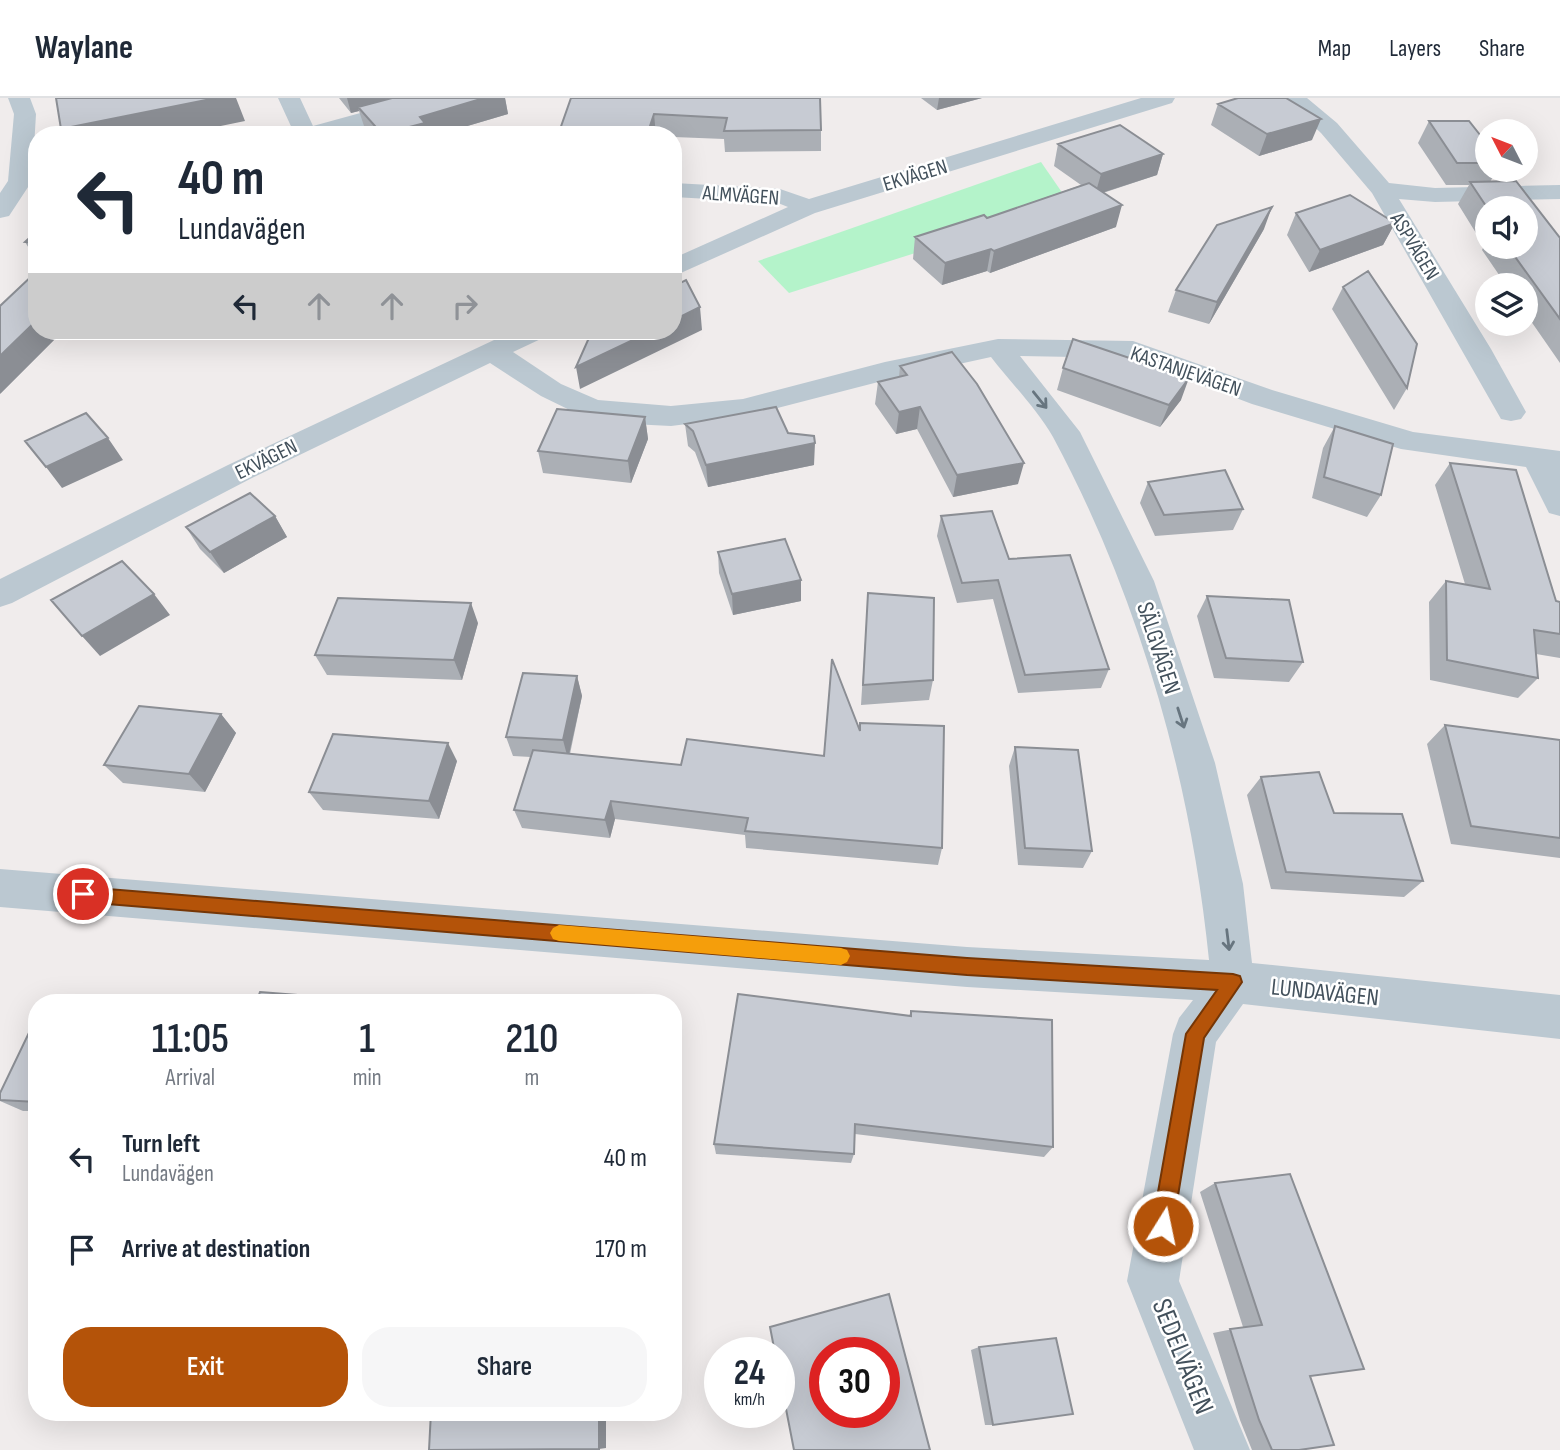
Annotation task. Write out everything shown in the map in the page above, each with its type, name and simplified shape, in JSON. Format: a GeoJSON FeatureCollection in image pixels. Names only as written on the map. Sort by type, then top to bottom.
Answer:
{"type":"FeatureCollection","features":[{"type":"Feature","properties":{"kind":"street"},"geometry":{"type":"LineString","coordinates":[[19,98],[25,114],[28,164]]}},
{"type":"Feature","properties":{"kind":"street"},"geometry":{"type":"LineString","coordinates":[[289,98],[302,126]]}},
{"type":"Feature","properties":{"kind":"street"},"geometry":{"type":"LineString","coordinates":[[338,126],[439,98]]}},
{"type":"Feature","properties":{"kind":"street","name":"EKVÄGEN"},"geometry":{"type":"LineString","coordinates":[[682,264],[806,208],[1164,98]]}},
{"type":"Feature","properties":{"kind":"street","name":"ASPVÄGEN"},"geometry":{"type":"LineString","coordinates":[[1294,98],[1329,128],[1382,190],[1477,349],[1511,412]]}},
{"type":"Feature","properties":{"kind":"street"},"geometry":{"type":"LineString","coordinates":[[0,211],[28,181]]}},
{"type":"Feature","properties":{"kind":"street","name":"ALMVÄGEN"},"geometry":{"type":"LineString","coordinates":[[682,190],[780,196],[806,208]]}},
{"type":"Feature","properties":{"kind":"street"},"geometry":{"type":"LineString","coordinates":[[1382,190],[1435,195],[1560,192]]}},
{"type":"Feature","properties":{"kind":"street","name":"EKVÄGEN"},"geometry":{"type":"LineString","coordinates":[[0,594],[239,472],[515,340]]}},
{"type":"Feature","properties":{"kind":"street","name":"KASTANJEVÄGEN"},"geometry":{"type":"LineString","coordinates":[[491,351],[551,390],[592,409],[671,416],[743,408],[885,371],[998,347],[1133,350],[1262,397],[1412,442],[1549,460]]}},
{"type":"Feature","properties":{"kind":"street","name":"SÄLGVÄGEN"},"geometry":{"type":"LineString","coordinates":[[998,347],[1065,432],[1137,581],[1196,763],[1222,884],[1233,982]]}},
{"type":"Feature","properties":{"kind":"street"},"geometry":{"type":"LineString","coordinates":[[1549,460],[1560,505]]}},
{"type":"Feature","properties":{"kind":"street","name":"LUNDAVÄGEN"},"geometry":{"type":"LineString","coordinates":[[0,888],[953,965],[1233,982],[1560,1017]]}},
{"type":"Feature","properties":{"kind":"street","name":"SEDELVÄGEN"},"geometry":{"type":"LineString","coordinates":[[1222,1450],[1153,1281],[1195,1034],[1233,982]]}},
{"type":"Feature","properties":{"kind":"green space"},"geometry":{"type":"Polygon","coordinates":[[[1041,162],[1070,204],[789,293],[758,261],[1041,162]]]}},
{"type":"Feature","properties":{"kind":"building"},"geometry":{"type":"Polygon","coordinates":[[[56,98],[216,98],[76,126],[61,126],[56,98]]]}},
{"type":"Feature","properties":{"kind":"building"},"geometry":{"type":"Polygon","coordinates":[[[392,98],[484,98],[420,117],[425,123],[413,126],[375,126],[358,107],[392,98]]]}},
{"type":"Feature","properties":{"kind":"building"},"geometry":{"type":"Polygon","coordinates":[[[571,98],[820,98],[821,130],[724,131],[727,118],[654,114],[650,126],[561,126],[571,98]]]}},
{"type":"Feature","properties":{"kind":"building"},"geometry":{"type":"Polygon","coordinates":[[[1238,98],[1286,98],[1321,119],[1267,134],[1218,104],[1238,98]]]}},
{"type":"Feature","properties":{"kind":"building"},"geometry":{"type":"Polygon","coordinates":[[[1429,121],[1469,121],[1475,129],[1475,163],[1457,163],[1429,121]]]}},
{"type":"Feature","properties":{"kind":"building"},"geometry":{"type":"Polygon","coordinates":[[[1120,125],[1163,154],[1101,174],[1058,144],[1120,125]]]}},
{"type":"Feature","properties":{"kind":"building"},"geometry":{"type":"Polygon","coordinates":[[[1470,182],[1517,182],[1528,196],[1479,196],[1470,182]]]}},
{"type":"Feature","properties":{"kind":"building"},"geometry":{"type":"Polygon","coordinates":[[[1089,183],[1122,205],[994,251],[991,249],[945,263],[915,237],[984,215],[987,218],[1089,183]]]}},
{"type":"Feature","properties":{"kind":"building"},"geometry":{"type":"Polygon","coordinates":[[[1350,195],[1395,223],[1320,250],[1296,213],[1350,195]]]}},
{"type":"Feature","properties":{"kind":"building"},"geometry":{"type":"Polygon","coordinates":[[[1272,207],[1217,302],[1176,290],[1217,225],[1272,207]]]}},
{"type":"Feature","properties":{"kind":"building"},"geometry":{"type":"Polygon","coordinates":[[[1538,210],[1560,238],[1560,319],[1538,289],[1538,273],[1527,273],[1517,259],[1538,259],[1538,210]]]}},
{"type":"Feature","properties":{"kind":"building"},"geometry":{"type":"Polygon","coordinates":[[[1368,271],[1417,344],[1407,388],[1343,287],[1368,271]]]}},
{"type":"Feature","properties":{"kind":"building"},"geometry":{"type":"Polygon","coordinates":[[[28,280],[28,329],[0,356],[0,306],[28,280]]]}},
{"type":"Feature","properties":{"kind":"building"},"geometry":{"type":"Polygon","coordinates":[[[686,280],[700,307],[682,316],[682,282],[686,280]]]}},
{"type":"Feature","properties":{"kind":"building"},"geometry":{"type":"Polygon","coordinates":[[[1073,339],[1189,378],[1169,405],[1063,368],[1073,339]]]}},
{"type":"Feature","properties":{"kind":"building"},"geometry":{"type":"Polygon","coordinates":[[[588,340],[633,340],[576,367],[588,340]]]}},
{"type":"Feature","properties":{"kind":"building"},"geometry":{"type":"Polygon","coordinates":[[[952,352],[977,384],[1024,463],[957,475],[920,407],[899,412],[878,382],[907,375],[900,366],[952,352]]]}},
{"type":"Feature","properties":{"kind":"building"},"geometry":{"type":"Polygon","coordinates":[[[776,407],[788,433],[814,436],[815,443],[706,465],[693,431],[685,424],[776,407]]]}},
{"type":"Feature","properties":{"kind":"building"},"geometry":{"type":"Polygon","coordinates":[[[557,409],[645,417],[628,461],[538,451],[557,409]]]}},
{"type":"Feature","properties":{"kind":"building"},"geometry":{"type":"Polygon","coordinates":[[[86,413],[108,438],[46,467],[25,441],[86,413]]]}},
{"type":"Feature","properties":{"kind":"building"},"geometry":{"type":"Polygon","coordinates":[[[1335,426],[1393,444],[1381,495],[1324,477],[1335,426]]]}},
{"type":"Feature","properties":{"kind":"building"},"geometry":{"type":"Polygon","coordinates":[[[1450,463],[1516,470],[1556,601],[1560,602],[1560,634],[1534,630],[1538,678],[1447,660],[1446,581],[1490,589],[1450,463]]]}},
{"type":"Feature","properties":{"kind":"building"},"geometry":{"type":"Polygon","coordinates":[[[1225,470],[1243,509],[1164,515],[1148,482],[1225,470]]]}},
{"type":"Feature","properties":{"kind":"building"},"geometry":{"type":"Polygon","coordinates":[[[250,493],[275,516],[210,552],[186,527],[250,493]]]}},
{"type":"Feature","properties":{"kind":"building"},"geometry":{"type":"Polygon","coordinates":[[[992,511],[1009,559],[1070,555],[1109,669],[1025,675],[998,580],[962,583],[941,516],[992,511]]]}},
{"type":"Feature","properties":{"kind":"building"},"geometry":{"type":"Polygon","coordinates":[[[785,539],[801,580],[732,594],[718,552],[785,539]]]}},
{"type":"Feature","properties":{"kind":"building"},"geometry":{"type":"Polygon","coordinates":[[[122,561],[154,594],[82,636],[51,600],[122,561]]]}},
{"type":"Feature","properties":{"kind":"building"},"geometry":{"type":"Polygon","coordinates":[[[868,593],[934,598],[933,680],[863,685],[868,593]]]}},
{"type":"Feature","properties":{"kind":"building"},"geometry":{"type":"Polygon","coordinates":[[[1207,596],[1289,600],[1303,662],[1226,658],[1207,596]]]}},
{"type":"Feature","properties":{"kind":"building"},"geometry":{"type":"Polygon","coordinates":[[[338,598],[471,603],[454,660],[315,655],[338,598]]]}},
{"type":"Feature","properties":{"kind":"building"},"geometry":{"type":"Polygon","coordinates":[[[832,659],[860,731],[860,723],[944,726],[942,848],[745,831],[748,818],[611,801],[605,820],[514,810],[533,750],[681,765],[687,739],[824,756],[832,659]]]}},
{"type":"Feature","properties":{"kind":"building"},"geometry":{"type":"Polygon","coordinates":[[[523,673],[577,676],[563,740],[506,737],[523,673]]]}},
{"type":"Feature","properties":{"kind":"building"},"geometry":{"type":"Polygon","coordinates":[[[139,706],[221,714],[189,774],[104,765],[139,706]]]}},
{"type":"Feature","properties":{"kind":"building"},"geometry":{"type":"Polygon","coordinates":[[[1445,725],[1560,740],[1560,838],[1471,826],[1445,725]]]}},
{"type":"Feature","properties":{"kind":"building"},"geometry":{"type":"Polygon","coordinates":[[[333,734],[448,743],[429,801],[309,792],[333,734]]]}},
{"type":"Feature","properties":{"kind":"building"},"geometry":{"type":"Polygon","coordinates":[[[1015,747],[1078,750],[1092,851],[1025,848],[1015,747]]]}},
{"type":"Feature","properties":{"kind":"building"},"geometry":{"type":"Polygon","coordinates":[[[1319,772],[1334,813],[1402,814],[1423,881],[1286,872],[1261,777],[1319,772]]]}},
{"type":"Feature","properties":{"kind":"building"},"geometry":{"type":"Polygon","coordinates":[[[738,994],[911,1016],[911,1011],[1052,1020],[1053,1147],[855,1124],[854,1154],[714,1144],[738,994]]]}},
{"type":"Feature","properties":{"kind":"building"},"geometry":{"type":"Polygon","coordinates":[[[28,1035],[28,1102],[0,1100],[0,1093],[28,1035]]]}},
{"type":"Feature","properties":{"kind":"building"},"geometry":{"type":"Polygon","coordinates":[[[1290,1174],[1364,1369],[1310,1376],[1334,1445],[1299,1450],[1272,1450],[1259,1420],[1230,1329],[1262,1325],[1215,1183],[1290,1174]]]}},
{"type":"Feature","properties":{"kind":"building"},"geometry":{"type":"Polygon","coordinates":[[[889,1294],[930,1450],[794,1450],[790,1428],[795,1428],[795,1337],[772,1337],[770,1327],[889,1294]]]}},
{"type":"Feature","properties":{"kind":"building"},"geometry":{"type":"Polygon","coordinates":[[[1056,1338],[1073,1414],[993,1425],[979,1347],[1056,1338]]]}},
{"type":"Feature","properties":{"kind":"building"},"geometry":{"type":"Polygon","coordinates":[[[431,1421],[599,1421],[599,1449],[429,1450],[431,1421]]]}},
{"type":"Feature","properties":{"kind":"slow traffic"},"geometry":{"type":"LineString","coordinates":[[559,933],[841,956]]}},
{"type":"Feature","properties":{"kind":"route"},"geometry":{"type":"LineString","coordinates":[[83,894],[967,967],[1233,982],[1195,1034],[1163,1226]]}}]}
